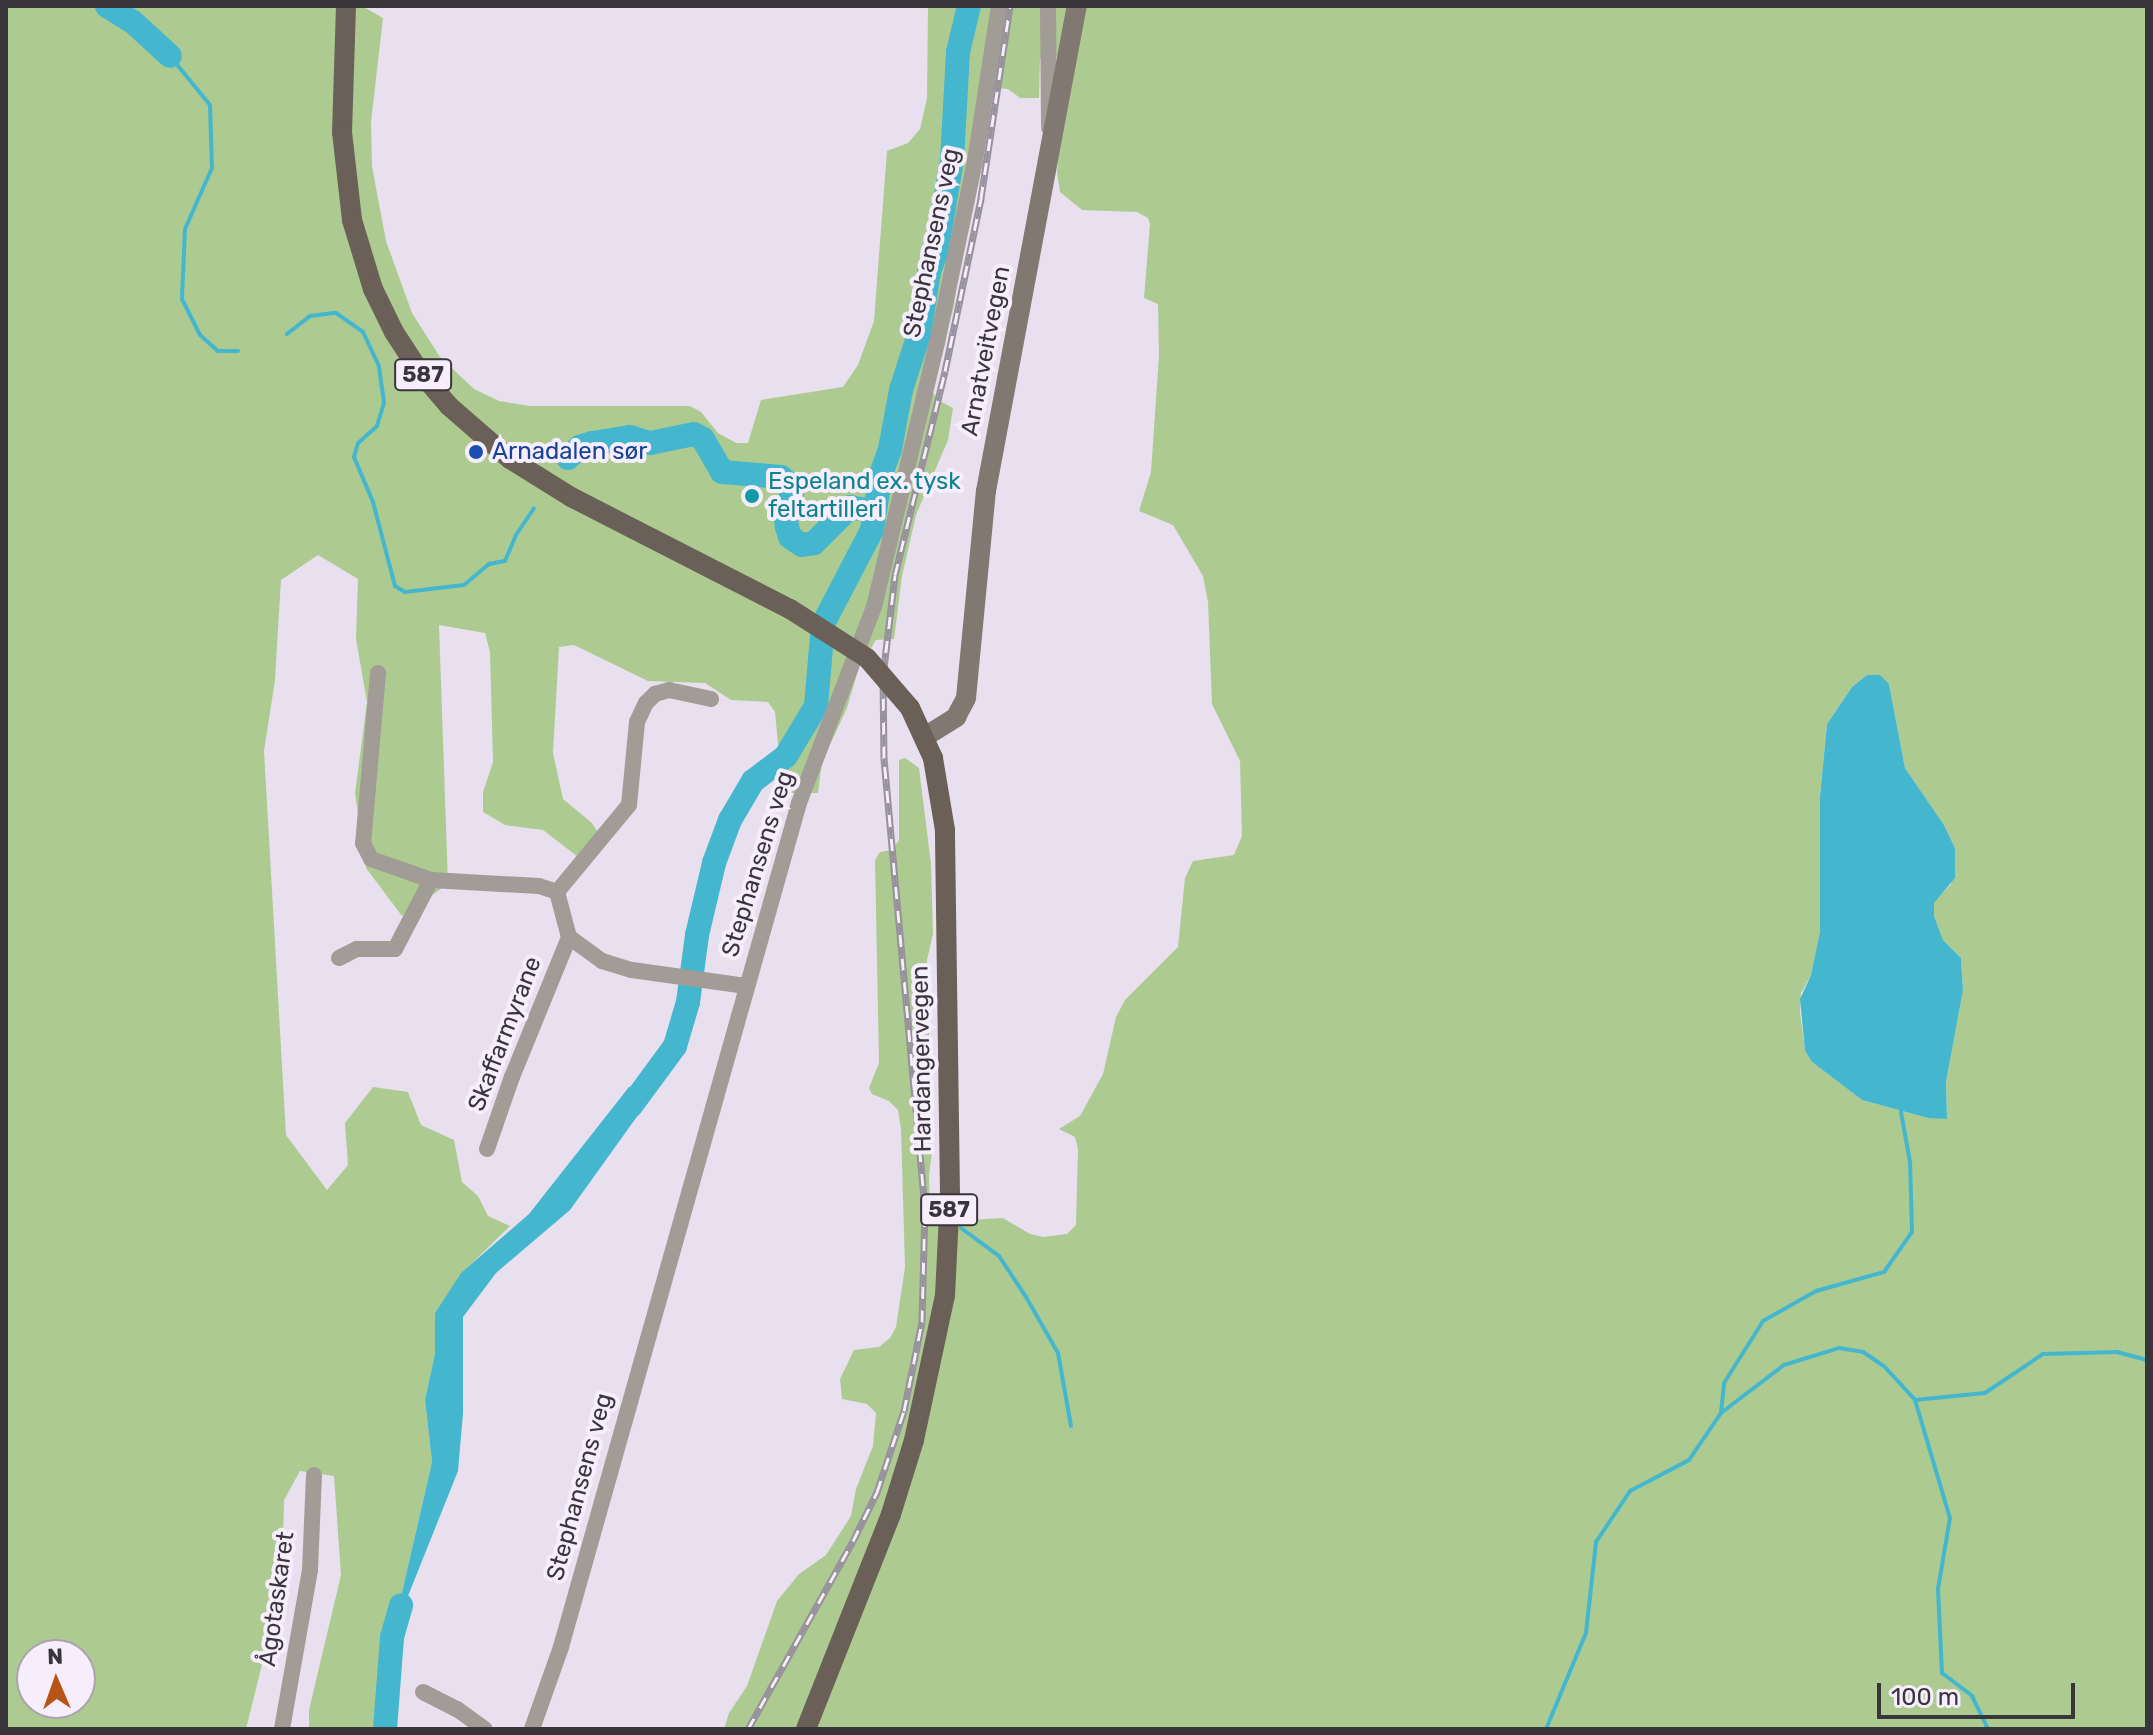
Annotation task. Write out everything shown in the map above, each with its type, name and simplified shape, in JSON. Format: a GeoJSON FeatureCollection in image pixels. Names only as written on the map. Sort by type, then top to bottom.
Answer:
{"type":"FeatureCollection","features":[{"type":"Feature","properties":{"kind":"main road","name":"Hardangervegen"},"geometry":{"type":"LineString","coordinates":[[346,6],[342,132],[352,220],[373,289],[394,332],[420,372],[470,427],[536,476],[790,609],[867,658],[910,708],[926,736],[940,789],[946,844],[950,1194],[945,1296],[933,1367],[905,1470],[806,1729]]}},
{"type":"Feature","properties":{"kind":"main road","name":"Arnatveitvegen"},"geometry":{"type":"LineString","coordinates":[[926,736],[956,717],[966,698],[981,522],[1077,6]]}},
{"type":"Feature","properties":{"kind":"street","name":"Stephansens veg"},"geometry":{"type":"LineString","coordinates":[[532,1729],[561,1647],[799,803],[874,607],[969,191],[999,6]]}},
{"type":"Feature","properties":{"kind":"street"},"geometry":{"type":"LineString","coordinates":[[1048,6],[1050,148]]}},
{"type":"Feature","properties":{"kind":"street"},"geometry":{"type":"LineString","coordinates":[[378,673],[363,843],[377,863],[431,880],[525,884],[557,892],[629,805],[637,722],[646,703],[655,694],[669,690],[711,699]]}},
{"type":"Feature","properties":{"kind":"street"},"geometry":{"type":"LineString","coordinates":[[339,958],[357,949],[395,949],[431,880]]}},
{"type":"Feature","properties":{"kind":"street","name":"Skaffarmyrane"},"geometry":{"type":"LineString","coordinates":[[487,1149],[512,1077],[569,937],[557,892]]}},
{"type":"Feature","properties":{"kind":"street","name":"Skaffarmyrane"},"geometry":{"type":"LineString","coordinates":[[569,937],[602,961],[672,976],[746,986]]}},
{"type":"Feature","properties":{"kind":"street","name":"Ågotaskaret"},"geometry":{"type":"LineString","coordinates":[[282,1729],[310,1570],[314,1475]]}},
{"type":"Feature","properties":{"kind":"street"},"geometry":{"type":"LineString","coordinates":[[423,1692],[457,1709],[485,1729]]}},
{"type":"Feature","properties":{"kind":"green space"},"geometry":{"type":"Polygon","coordinates":[[[6,6],[362,6],[383,18],[371,122],[372,166],[386,241],[412,313],[440,357],[474,389],[499,401],[530,406],[690,406],[701,412],[718,433],[736,443],[748,443],[761,400],[843,387],[858,365],[874,321],[887,151],[908,143],[920,129],[927,98],[928,6],[2147,6],[2147,1729],[724,1729],[729,1713],[747,1686],[777,1601],[799,1574],[826,1555],[851,1516],[856,1489],[873,1446],[876,1413],[867,1404],[842,1399],[840,1379],[854,1350],[879,1347],[890,1338],[896,1327],[905,1267],[901,1129],[898,1110],[889,1101],[872,1094],[869,1088],[879,1063],[875,860],[880,852],[892,850],[899,840],[899,760],[905,758],[919,768],[931,864],[933,934],[927,960],[932,1151],[929,1176],[930,1219],[937,1222],[1003,1218],[1030,1234],[1043,1237],[1067,1234],[1076,1225],[1078,1149],[1075,1137],[1059,1129],[1080,1116],[1103,1074],[1116,1017],[1125,1000],[1178,947],[1185,878],[1193,861],[1234,855],[1242,836],[1240,761],[1212,704],[1208,602],[1203,576],[1173,525],[1139,511],[1151,472],[1159,355],[1158,304],[1144,298],[1150,224],[1148,218],[1137,212],[1082,210],[1060,192],[1057,172],[1066,56],[1040,58],[1039,98],[1020,98],[1008,89],[995,88],[991,93],[963,229],[954,306],[931,390],[938,400],[953,408],[948,440],[916,515],[902,576],[894,639],[876,640],[859,667],[847,708],[822,762],[818,793],[786,793],[782,787],[775,712],[768,702],[731,700],[705,683],[648,681],[574,645],[559,647],[553,753],[563,799],[592,823],[604,842],[586,863],[543,830],[505,825],[483,812],[483,792],[493,762],[490,652],[485,633],[439,625],[448,884],[402,916],[366,868],[355,793],[367,702],[356,639],[358,579],[318,555],[281,580],[275,680],[264,751],[286,1135],[327,1190],[348,1165],[345,1123],[373,1087],[408,1092],[421,1125],[454,1140],[462,1182],[478,1196],[488,1216],[510,1226],[462,1273],[435,1313],[435,1353],[425,1400],[432,1462],[392,1636],[385,1729],[309,1729],[309,1710],[341,1575],[334,1476],[300,1471],[284,1500],[282,1584],[246,1729],[6,1729],[6,6]],[[1867,675],[1852,687],[1827,724],[1820,796],[1820,931],[1811,975],[1801,993],[1805,1051],[1812,1062],[1862,1100],[1928,1118],[1947,1118],[1946,1082],[1963,989],[1961,958],[1943,940],[1934,916],[1934,902],[1951,884],[1955,848],[1944,825],[1905,768],[1889,684],[1867,675]]]}},
{"type":"Feature","properties":{"kind":"water"},"geometry":{"type":"Polygon","coordinates":[[[1867,675],[1880,675],[1889,684],[1905,768],[1944,825],[1955,848],[1955,878],[1934,903],[1934,916],[1943,940],[1961,958],[1963,990],[1946,1082],[1947,1119],[1928,1118],[1862,1100],[1812,1062],[1805,1051],[1800,999],[1811,975],[1820,931],[1820,796],[1827,724],[1852,687],[1867,675]]]}},
{"type":"Feature","properties":{"kind":"water"},"geometry":{"type":"Polygon","coordinates":[[[651,1083],[651,1097],[570,1210],[496,1273],[463,1317],[463,1413],[458,1471],[392,1636],[432,1462],[425,1400],[435,1353],[435,1313],[461,1273],[529,1214],[629,1087],[651,1083]]]}},
{"type":"Feature","properties":{"kind":"waterway"},"geometry":{"type":"LineString","coordinates":[[107,6],[133,22],[170,56]]}},
{"type":"Feature","properties":{"kind":"waterway"},"geometry":{"type":"LineString","coordinates":[[631,1106],[675,1046],[688,1002],[697,935],[714,863],[730,820],[753,781],[786,756],[816,706],[823,624],[872,530],[881,474],[890,449],[901,390],[919,334],[929,272],[936,253],[952,160],[958,52],[969,6]]}},
{"type":"Feature","properties":{"kind":"waterway"},"geometry":{"type":"LineString","coordinates":[[170,56],[210,105],[212,168],[185,229],[182,299],[200,335],[218,351],[238,351]]}},
{"type":"Feature","properties":{"kind":"waterway"},"geometry":{"type":"LineString","coordinates":[[287,334],[310,316],[336,313],[363,332],[379,367],[384,403],[377,426],[358,443],[354,457],[373,502],[395,586],[405,592],[464,585],[489,564],[505,561],[516,535],[534,508]]}},
{"type":"Feature","properties":{"kind":"waterway"},"geometry":{"type":"LineString","coordinates":[[568,458],[580,447],[592,443],[630,437],[650,443],[694,434],[703,439],[722,472],[781,477],[789,484],[792,497],[785,513],[787,527],[790,537],[802,545],[814,543],[850,507],[875,512]]}},
{"type":"Feature","properties":{"kind":"waterway"},"geometry":{"type":"LineString","coordinates":[[1721,1413],[1724,1383],[1763,1321],[1816,1291],[1884,1272],[1912,1232],[1910,1162],[1901,1112]]}},
{"type":"Feature","properties":{"kind":"waterway"},"geometry":{"type":"LineString","coordinates":[[961,1228],[999,1256],[1058,1353],[1071,1426]]}},
{"type":"Feature","properties":{"kind":"waterway"},"geometry":{"type":"LineString","coordinates":[[1546,1729],[1586,1633],[1596,1542],[1630,1491],[1689,1460],[1721,1413],[1784,1365],[1839,1348],[1863,1352],[1884,1366],[1915,1400],[1950,1518],[1938,1589],[1942,1673],[1972,1696],[1988,1729]]}},
{"type":"Feature","properties":{"kind":"waterway"},"geometry":{"type":"LineString","coordinates":[[1915,1400],[1985,1393],[2043,1354],[2117,1352],[2147,1360]]}},
{"type":"Feature","properties":{"kind":"waterway"},"geometry":{"type":"LineString","coordinates":[[385,1729],[392,1637],[401,1605]]}},
{"type":"Feature","properties":{"kind":"railway"},"geometry":{"type":"LineString","coordinates":[[748,1729],[877,1492],[904,1411],[922,1322],[925,1209],[884,758],[883,676],[895,575],[945,371],[981,198],[1010,6]]}},
{"type":"Feature","properties":{"kind":"place","name":"Arnadalen sør"},"geometry":{"type":"Point","coordinates":[476,452]}},
{"type":"Feature","properties":{"kind":"place","name":"Espeland ex. tysk feltartilleri"},"geometry":{"type":"Point","coordinates":[752,496]}}]}
